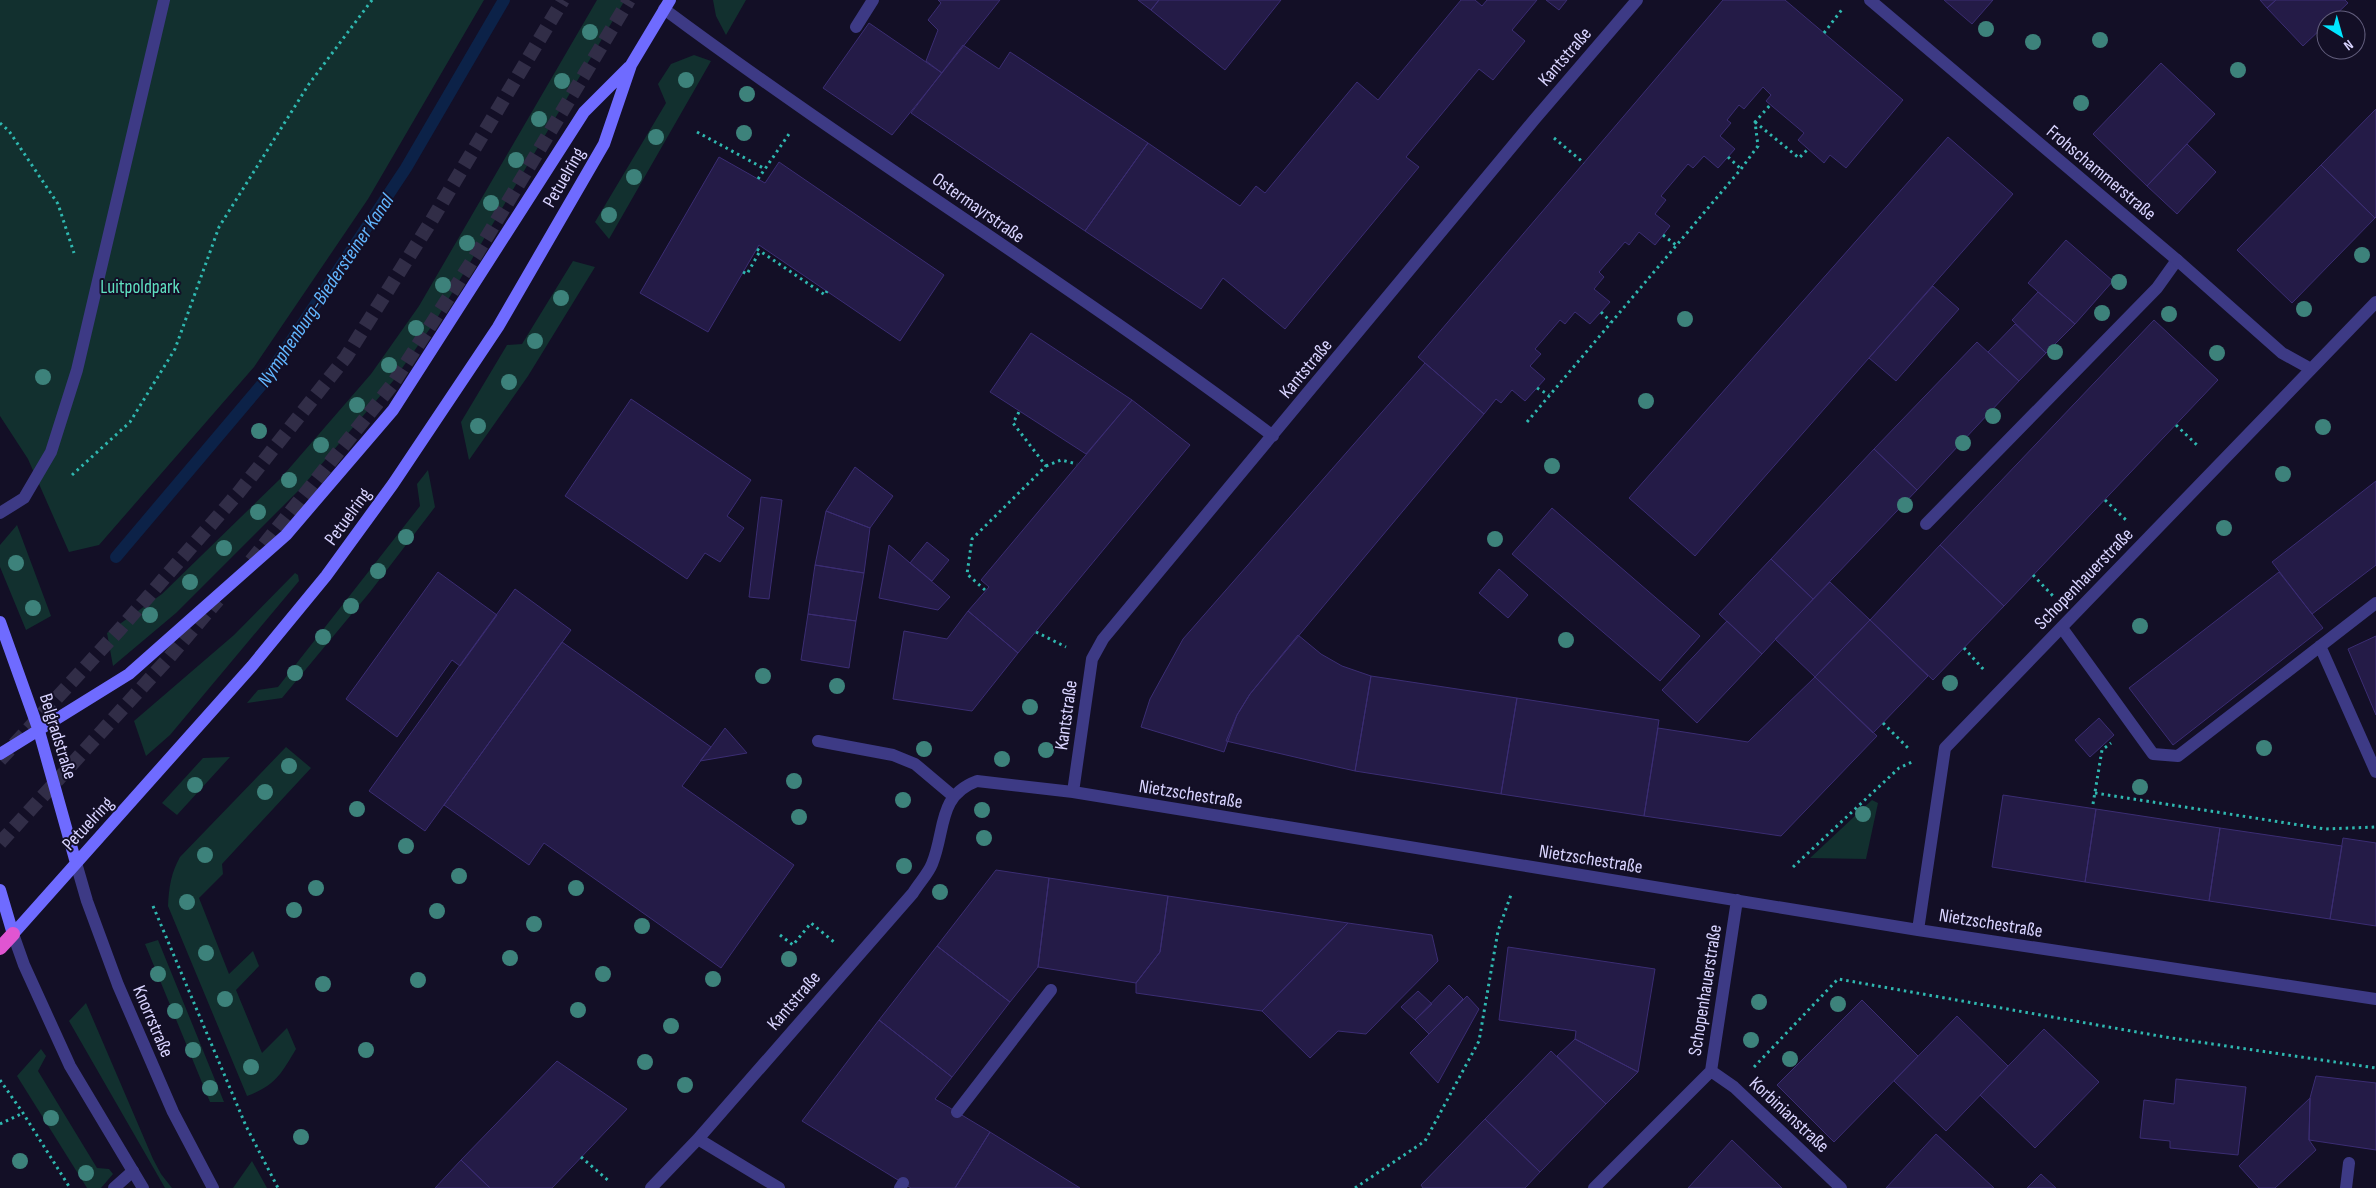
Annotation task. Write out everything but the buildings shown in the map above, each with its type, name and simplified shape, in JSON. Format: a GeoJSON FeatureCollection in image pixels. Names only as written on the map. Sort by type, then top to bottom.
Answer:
{"type":"FeatureCollection","features":[{"type":"Feature","properties":{"kind":"highway"},"geometry":{"type":"LineString","coordinates":[[0,948],[12,934]]}},
{"type":"Feature","properties":{"kind":"main road","name":"Petuelring"},"geometry":{"type":"LineString","coordinates":[[12,934],[252,666],[326,576],[393,484],[498,327],[599,152],[631,65],[667,5]]}},
{"type":"Feature","properties":{"kind":"main road","name":"Petuelring"},"geometry":{"type":"LineString","coordinates":[[0,754],[129,674],[286,535],[393,410],[584,112],[631,65]]}},
{"type":"Feature","properties":{"kind":"main road","name":"Belgradstraße"},"geometry":{"type":"LineString","coordinates":[[0,622],[39,731],[76,863]]}},
{"type":"Feature","properties":{"kind":"main road"},"geometry":{"type":"LineString","coordinates":[[0,890],[12,934]]}},
{"type":"Feature","properties":{"kind":"street"},"geometry":{"type":"LineString","coordinates":[[0,513],[24,498],[51,452],[77,370],[164,0]]}},
{"type":"Feature","properties":{"kind":"street"},"geometry":{"type":"LineString","coordinates":[[856,27],[874,0]]}},
{"type":"Feature","properties":{"kind":"street","name":"Kantstraße"},"geometry":{"type":"LineString","coordinates":[[1073,792],[1092,659],[1103,639],[1534,120],[1637,0]]}},
{"type":"Feature","properties":{"kind":"street","name":"Frohschammerstraße"},"geometry":{"type":"LineString","coordinates":[[1870,0],[2177,260],[2282,353],[2311,369]]}},
{"type":"Feature","properties":{"kind":"street","name":"Ostermayrstraße"},"geometry":{"type":"LineString","coordinates":[[667,5],[805,110],[1174,364],[1273,436]]}},
{"type":"Feature","properties":{"kind":"street"},"geometry":{"type":"LineString","coordinates":[[1926,524],[2150,295],[2177,260]]}},
{"type":"Feature","properties":{"kind":"street","name":"Schopenhauerstraße"},"geometry":{"type":"LineString","coordinates":[[1945,748],[2376,302]]}},
{"type":"Feature","properties":{"kind":"street"},"geometry":{"type":"LineString","coordinates":[[2062,628],[2154,754],[2178,756],[2376,602]]}},
{"type":"Feature","properties":{"kind":"street"},"geometry":{"type":"LineString","coordinates":[[2320,646],[2376,772]]}},
{"type":"Feature","properties":{"kind":"street"},"geometry":{"type":"LineString","coordinates":[[818,741],[894,755],[915,764],[953,796]]}},
{"type":"Feature","properties":{"kind":"street"},"geometry":{"type":"LineString","coordinates":[[1918,930],[1945,748]]}},
{"type":"Feature","properties":{"kind":"street","name":"Nietzschestraße"},"geometry":{"type":"LineString","coordinates":[[953,796],[964,786],[977,781],[1073,792],[1918,930],[2376,999]]}},
{"type":"Feature","properties":{"kind":"street","name":"Kantstraße"},"geometry":{"type":"LineString","coordinates":[[651,1188],[698,1139],[913,893],[932,865],[945,811],[953,796]]}},
{"type":"Feature","properties":{"kind":"street","name":"Knorrstraße"},"geometry":{"type":"LineString","coordinates":[[76,863],[87,901],[118,984],[174,1112],[213,1188]]}},
{"type":"Feature","properties":{"kind":"street","name":"Schopenhauerstraße"},"geometry":{"type":"LineString","coordinates":[[1594,1188],[1711,1071],[1737,900]]}},
{"type":"Feature","properties":{"kind":"street"},"geometry":{"type":"LineString","coordinates":[[12,934],[70,1066],[143,1188]]}},
{"type":"Feature","properties":{"kind":"street"},"geometry":{"type":"LineString","coordinates":[[956,1112],[1051,990]]}},
{"type":"Feature","properties":{"kind":"street","name":"Korbinianstraße"},"geometry":{"type":"LineString","coordinates":[[1711,1071],[1734,1088],[1841,1188]]}},
{"type":"Feature","properties":{"kind":"street"},"geometry":{"type":"LineString","coordinates":[[698,1139],[779,1188]]}},
{"type":"Feature","properties":{"kind":"street"},"geometry":{"type":"LineString","coordinates":[[2346,1188],[2349,1163]]}},
{"type":"Feature","properties":{"kind":"street"},"geometry":{"type":"LineString","coordinates":[[114,1188],[133,1171]]}},
{"type":"Feature","properties":{"kind":"path"},"geometry":{"type":"LineString","coordinates":[[24,498],[73,474],[130,422],[175,350],[219,227],[309,84],[372,0]]}},
{"type":"Feature","properties":{"kind":"path"},"geometry":{"type":"LineString","coordinates":[[1824,33],[1844,8]]}},
{"type":"Feature","properties":{"kind":"path"},"geometry":{"type":"LineString","coordinates":[[1527,422],[1758,146],[1755,122],[1771,104]]}},
{"type":"Feature","properties":{"kind":"path"},"geometry":{"type":"LineString","coordinates":[[758,179],[805,110]]}},
{"type":"Feature","properties":{"kind":"path"},"geometry":{"type":"LineString","coordinates":[[1534,120],[1584,163]]}},
{"type":"Feature","properties":{"kind":"path"},"geometry":{"type":"LineString","coordinates":[[1755,122],[1800,158],[1808,149]]}},
{"type":"Feature","properties":{"kind":"path"},"geometry":{"type":"LineString","coordinates":[[0,123],[9,131],[58,204],[76,260]]}},
{"type":"Feature","properties":{"kind":"path"},"geometry":{"type":"LineString","coordinates":[[697,132],[765,169]]}},
{"type":"Feature","properties":{"kind":"path"},"geometry":{"type":"LineString","coordinates":[[1728,157],[1741,168]]}},
{"type":"Feature","properties":{"kind":"path"},"geometry":{"type":"LineString","coordinates":[[1663,235],[1676,245]]}},
{"type":"Feature","properties":{"kind":"path"},"geometry":{"type":"LineString","coordinates":[[743,272],[747,274],[759,250],[825,294],[827,291]]}},
{"type":"Feature","properties":{"kind":"path"},"geometry":{"type":"LineString","coordinates":[[1601,312],[1611,322]]}},
{"type":"Feature","properties":{"kind":"path"},"geometry":{"type":"LineString","coordinates":[[1537,388],[1549,395]]}},
{"type":"Feature","properties":{"kind":"path"},"geometry":{"type":"LineString","coordinates":[[1019,412],[1013,423],[1046,466]]}},
{"type":"Feature","properties":{"kind":"path"},"geometry":{"type":"LineString","coordinates":[[2176,425],[2199,448]]}},
{"type":"Feature","properties":{"kind":"path"},"geometry":{"type":"LineString","coordinates":[[985,590],[967,574],[972,540],[1046,466],[1061,460],[1077,464]]}},
{"type":"Feature","properties":{"kind":"path"},"geometry":{"type":"LineString","coordinates":[[2105,500],[2128,522]]}},
{"type":"Feature","properties":{"kind":"path"},"geometry":{"type":"LineString","coordinates":[[2033,575],[2055,598]]}},
{"type":"Feature","properties":{"kind":"path"},"geometry":{"type":"LineString","coordinates":[[1036,632],[1092,659]]}},
{"type":"Feature","properties":{"kind":"path"},"geometry":{"type":"LineString","coordinates":[[1964,648],[1985,671]]}},
{"type":"Feature","properties":{"kind":"path"},"geometry":{"type":"LineString","coordinates":[[1883,723],[1910,750]]}},
{"type":"Feature","properties":{"kind":"path"},"geometry":{"type":"LineString","coordinates":[[2093,804],[2102,750],[2132,725]]}},
{"type":"Feature","properties":{"kind":"path"},"geometry":{"type":"LineString","coordinates":[[1793,867],[1899,768],[1945,748]]}},
{"type":"Feature","properties":{"kind":"path"},"geometry":{"type":"LineString","coordinates":[[2095,793],[2325,829],[2376,827]]}},
{"type":"Feature","properties":{"kind":"path"},"geometry":{"type":"LineString","coordinates":[[1355,1188],[1424,1141],[1479,1041],[1498,931],[1522,866]]}},
{"type":"Feature","properties":{"kind":"path"},"geometry":{"type":"LineString","coordinates":[[153,906],[246,1126],[278,1188]]}},
{"type":"Feature","properties":{"kind":"path"},"geometry":{"type":"LineString","coordinates":[[780,935],[793,945],[811,922],[829,937]]}},
{"type":"Feature","properties":{"kind":"path"},"geometry":{"type":"LineString","coordinates":[[1734,1088],[1838,979],[2165,1037],[2376,1068]]}},
{"type":"Feature","properties":{"kind":"path"},"geometry":{"type":"LineString","coordinates":[[0,1080],[23,1112],[70,1188]]}},
{"type":"Feature","properties":{"kind":"path"},"geometry":{"type":"LineString","coordinates":[[0,1124],[23,1112]]}},
{"type":"Feature","properties":{"kind":"path"},"geometry":{"type":"LineString","coordinates":[[581,1158],[610,1182]]}},
{"type":"Feature","properties":{"kind":"green space","name":"Luitpoldpark"},"geometry":{"type":"Polygon","coordinates":[[[0,0],[484,0],[368,199],[254,367],[99,545],[69,552],[28,459],[0,416],[0,0]]]}},
{"type":"Feature","properties":{"kind":"green space"},"geometry":{"type":"Polygon","coordinates":[[[597,0],[625,0],[436,320],[393,381],[301,488],[176,613],[113,666],[107,633],[162,594],[280,479],[371,374],[419,306],[597,0]]]}},
{"type":"Feature","properties":{"kind":"green space"},"geometry":{"type":"Polygon","coordinates":[[[713,0],[746,0],[726,35],[716,16],[713,0]]]}},
{"type":"Feature","properties":{"kind":"green space"},"geometry":{"type":"Polygon","coordinates":[[[694,55],[711,61],[609,239],[595,222],[666,103],[658,84],[671,64],[694,55]]]}},
{"type":"Feature","properties":{"kind":"green space"},"geometry":{"type":"Polygon","coordinates":[[[573,261],[595,267],[528,376],[469,460],[461,422],[507,345],[522,344],[573,261]]]}},
{"type":"Feature","properties":{"kind":"green space"},"geometry":{"type":"Polygon","coordinates":[[[428,470],[435,507],[370,592],[282,698],[247,703],[258,690],[278,687],[420,506],[417,484],[428,470]]]}},
{"type":"Feature","properties":{"kind":"green space"},"geometry":{"type":"Polygon","coordinates":[[[17,525],[51,616],[26,630],[0,567],[0,545],[17,525]]]}},
{"type":"Feature","properties":{"kind":"green space"},"geometry":{"type":"Polygon","coordinates":[[[295,573],[298,575],[299,581],[170,735],[146,756],[134,721],[234,635],[295,573]]]}},
{"type":"Feature","properties":{"kind":"green space"},"geometry":{"type":"Polygon","coordinates":[[[286,747],[311,768],[222,864],[223,874],[199,898],[229,974],[253,951],[259,966],[236,990],[262,1053],[287,1028],[296,1049],[277,1078],[265,1088],[247,1096],[168,906],[169,893],[171,880],[180,857],[286,747]]]}},
{"type":"Feature","properties":{"kind":"green space"},"geometry":{"type":"Polygon","coordinates":[[[230,757],[177,815],[162,803],[203,758],[230,757]]]}},
{"type":"Feature","properties":{"kind":"green space"},"geometry":{"type":"Polygon","coordinates":[[[1872,800],[1878,803],[1866,859],[1810,858],[1872,800]]]}},
{"type":"Feature","properties":{"kind":"green space"},"geometry":{"type":"Polygon","coordinates":[[[158,940],[224,1102],[210,1102],[145,944],[158,940]]]}},
{"type":"Feature","properties":{"kind":"green space"},"geometry":{"type":"Polygon","coordinates":[[[86,1003],[153,1159],[161,1174],[172,1188],[165,1188],[69,1021],[86,1003]]]}},
{"type":"Feature","properties":{"kind":"green space"},"geometry":{"type":"Polygon","coordinates":[[[41,1049],[46,1056],[38,1071],[97,1168],[109,1169],[113,1174],[101,1188],[87,1188],[17,1076],[41,1049]]]}},
{"type":"Feature","properties":{"kind":"green space"},"geometry":{"type":"Polygon","coordinates":[[[252,1161],[267,1188],[233,1188],[252,1161]]]}},
{"type":"Feature","properties":{"kind":"waterway","name":"Nymphenburg-Biedersteiner Kanal"},"geometry":{"type":"LineString","coordinates":[[116,557],[264,382],[406,168],[504,0]]}},
{"type":"Feature","properties":{"kind":"tunnel"},"geometry":{"type":"LineString","coordinates":[[0,760],[121,628],[239,492],[346,357],[430,223],[563,0]]}},
{"type":"Feature","properties":{"kind":"tunnel"},"geometry":{"type":"LineString","coordinates":[[251,561],[392,385],[476,255],[629,0]]}},
{"type":"Feature","properties":{"kind":"tunnel"},"geometry":{"type":"LineString","coordinates":[[0,843],[166,661],[218,600]]}}]}
